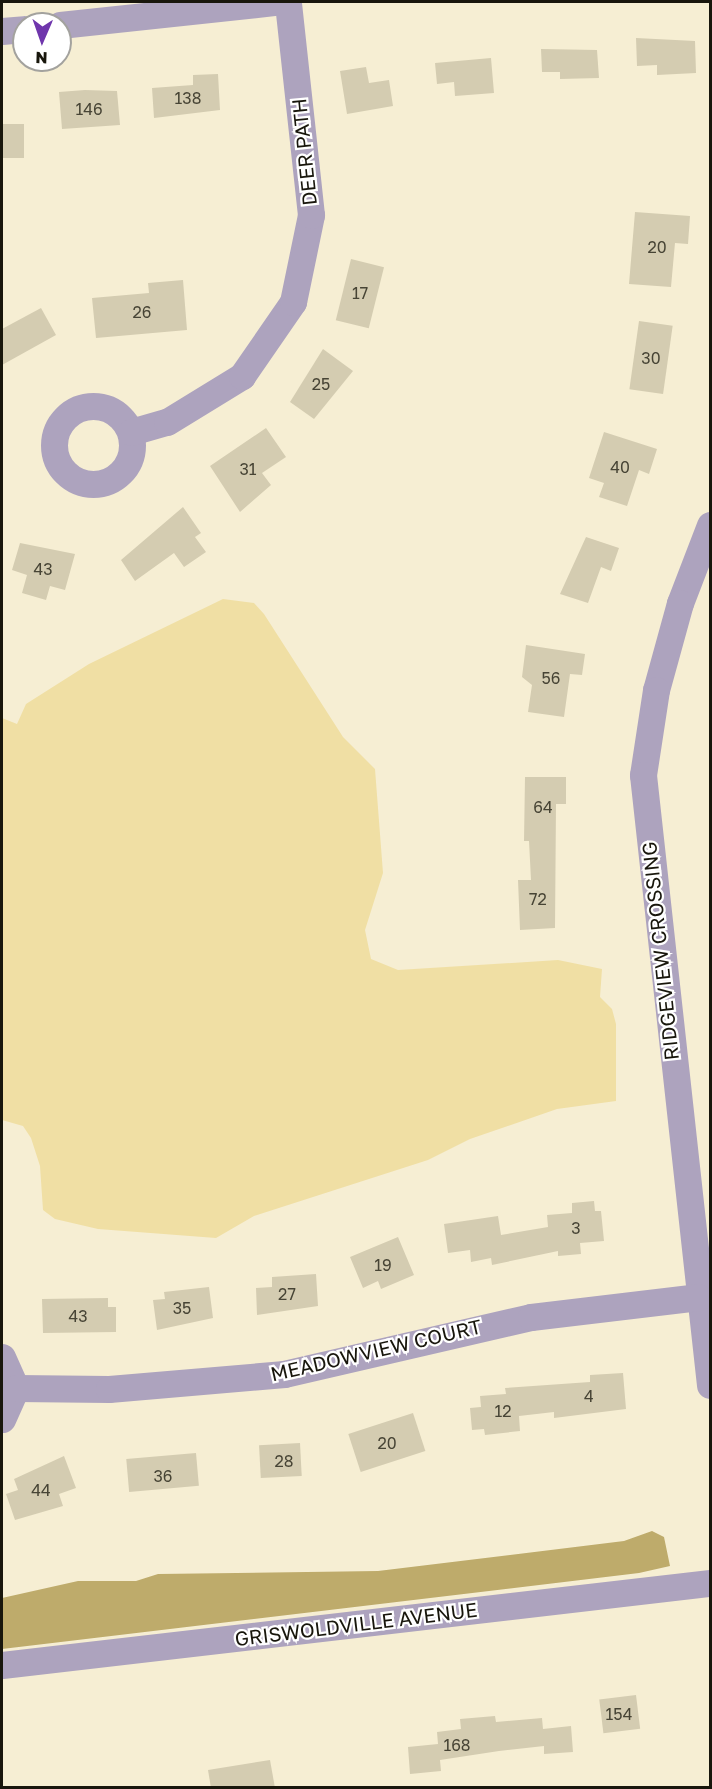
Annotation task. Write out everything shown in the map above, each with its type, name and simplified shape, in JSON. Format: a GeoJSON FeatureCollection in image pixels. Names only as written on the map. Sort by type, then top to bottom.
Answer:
{"type":"FeatureCollection","features":[{"type":"Feature","properties":{"kind":"street"},"geometry":{"type":"LineString","coordinates":[[72,24],[276,2]]}},
{"type":"Feature","properties":{"kind":"street","name":"DEER PATH"},"geometry":{"type":"LineString","coordinates":[[131,432],[167,422],[242,376],[293,302],[311,215],[288,2]]}},
{"type":"Feature","properties":{"kind":"street","name":"RIDGEVIEW CROSSING"},"geometry":{"type":"LineString","coordinates":[[711,525],[671,636],[644,775],[699,1297],[711,1385]]}},
{"type":"Feature","properties":{"kind":"street","name":"MEADOWVIEW COURT"},"geometry":{"type":"LineString","coordinates":[[16,1388],[109,1389],[284,1374],[531,1317],[699,1297]]}},
{"type":"Feature","properties":{"kind":"street"},"geometry":{"type":"LineString","coordinates":[[2,1358],[16,1388],[2,1419]]}},
{"type":"Feature","properties":{"kind":"street","name":"GRISWOLDVILLE AVENUE"},"geometry":{"type":"LineString","coordinates":[[2,1665],[711,1583]]}},
{"type":"Feature","properties":{"kind":"shaded area"},"geometry":{"type":"Polygon","coordinates":[[[223,599],[254,603],[264,614],[343,737],[375,769],[383,873],[365,930],[371,959],[398,970],[558,960],[602,969],[600,997],[612,1009],[616,1024],[616,1101],[557,1109],[470,1139],[428,1160],[254,1216],[216,1238],[98,1229],[55,1219],[43,1210],[40,1166],[31,1138],[23,1126],[2,1120],[2,718],[17,724],[26,704],[89,664],[223,599]]]}},
{"type":"Feature","properties":{"kind":"shaded area"},"geometry":{"type":"Polygon","coordinates":[[[652,1531],[664,1537],[670,1566],[639,1573],[2,1649],[2,1598],[78,1581],[136,1581],[158,1574],[378,1571],[624,1541],[652,1531]]]}},
{"type":"Feature","properties":{"kind":"building"},"geometry":{"type":"Polygon","coordinates":[[[636,38],[695,41],[696,73],[657,75],[657,65],[637,66],[636,38]]]}},
{"type":"Feature","properties":{"kind":"building"},"geometry":{"type":"Polygon","coordinates":[[[541,49],[597,50],[599,78],[560,79],[560,72],[542,72],[541,49]]]}},
{"type":"Feature","properties":{"kind":"building"},"geometry":{"type":"Polygon","coordinates":[[[491,58],[494,93],[455,96],[454,82],[437,84],[435,63],[491,58]]]}},
{"type":"Feature","properties":{"kind":"building"},"geometry":{"type":"Polygon","coordinates":[[[366,67],[369,83],[389,80],[393,106],[347,114],[340,71],[366,67]]]}},
{"type":"Feature","properties":{"kind":"building"},"geometry":{"type":"Polygon","coordinates":[[[218,74],[220,110],[154,118],[152,88],[193,85],[193,75],[218,74]]]}},
{"type":"Feature","properties":{"kind":"building"},"geometry":{"type":"Polygon","coordinates":[[[117,91],[120,125],[62,129],[59,92],[117,91]]]}},
{"type":"Feature","properties":{"kind":"building"},"geometry":{"type":"Polygon","coordinates":[[[2,124],[24,124],[24,158],[2,158],[2,124]]]}},
{"type":"Feature","properties":{"kind":"building"},"geometry":{"type":"Polygon","coordinates":[[[635,212],[690,216],[688,244],[675,243],[671,287],[629,284],[635,212]]]}},
{"type":"Feature","properties":{"kind":"building"},"geometry":{"type":"Polygon","coordinates":[[[351,259],[384,267],[369,328],[336,320],[351,259]]]}},
{"type":"Feature","properties":{"kind":"building"},"geometry":{"type":"Polygon","coordinates":[[[183,280],[187,330],[96,338],[92,298],[149,293],[148,283],[183,280]]]}},
{"type":"Feature","properties":{"kind":"building"},"geometry":{"type":"Polygon","coordinates":[[[41,308],[56,335],[2,365],[2,329],[41,308]]]}},
{"type":"Feature","properties":{"kind":"building"},"geometry":{"type":"Polygon","coordinates":[[[639,321],[673,326],[663,394],[629,389],[639,321]]]}},
{"type":"Feature","properties":{"kind":"building"},"geometry":{"type":"Polygon","coordinates":[[[323,349],[353,371],[314,419],[290,402],[323,349]]]}},
{"type":"Feature","properties":{"kind":"building"},"geometry":{"type":"Polygon","coordinates":[[[266,428],[286,457],[262,473],[271,485],[240,512],[210,466],[266,428]]]}},
{"type":"Feature","properties":{"kind":"building"},"geometry":{"type":"Polygon","coordinates":[[[604,432],[657,449],[649,474],[639,470],[627,506],[599,497],[604,483],[589,478],[604,432]]]}},
{"type":"Feature","properties":{"kind":"building"},"geometry":{"type":"Polygon","coordinates":[[[183,507],[201,533],[195,537],[206,552],[184,567],[174,553],[135,581],[121,560],[183,507]]]}},
{"type":"Feature","properties":{"kind":"building"},"geometry":{"type":"Polygon","coordinates":[[[586,537],[619,548],[611,571],[601,567],[588,603],[560,594],[586,537]]]}},
{"type":"Feature","properties":{"kind":"building"},"geometry":{"type":"Polygon","coordinates":[[[20,543],[75,554],[65,590],[50,586],[46,600],[22,593],[27,575],[12,570],[20,543]]]}},
{"type":"Feature","properties":{"kind":"building"},"geometry":{"type":"Polygon","coordinates":[[[526,645],[585,654],[582,675],[570,674],[564,717],[528,712],[532,685],[522,677],[526,645]]]}},
{"type":"Feature","properties":{"kind":"building"},"geometry":{"type":"Polygon","coordinates":[[[525,777],[566,777],[566,804],[556,804],[555,928],[520,930],[518,880],[531,880],[529,841],[524,841],[525,777]]]}},
{"type":"Feature","properties":{"kind":"building"},"geometry":{"type":"Polygon","coordinates":[[[594,1201],[595,1211],[601,1211],[604,1241],[580,1243],[581,1254],[558,1256],[558,1251],[492,1265],[491,1258],[471,1262],[470,1250],[448,1253],[444,1224],[498,1216],[501,1235],[548,1227],[547,1215],[572,1213],[572,1203],[594,1201]]]}},
{"type":"Feature","properties":{"kind":"building"},"geometry":{"type":"Polygon","coordinates":[[[398,1237],[414,1275],[381,1289],[378,1281],[363,1288],[350,1257],[398,1237]]]}},
{"type":"Feature","properties":{"kind":"building"},"geometry":{"type":"Polygon","coordinates":[[[316,1274],[318,1306],[257,1315],[256,1288],[272,1287],[272,1277],[316,1274]]]}},
{"type":"Feature","properties":{"kind":"building"},"geometry":{"type":"Polygon","coordinates":[[[209,1287],[213,1318],[157,1330],[153,1300],[165,1299],[164,1292],[209,1287]]]}},
{"type":"Feature","properties":{"kind":"building"},"geometry":{"type":"Polygon","coordinates":[[[108,1298],[108,1307],[116,1307],[116,1332],[43,1333],[42,1299],[108,1298]]]}},
{"type":"Feature","properties":{"kind":"building"},"geometry":{"type":"Polygon","coordinates":[[[623,1373],[626,1409],[554,1418],[554,1412],[519,1416],[520,1431],[485,1435],[484,1429],[472,1430],[470,1408],[481,1407],[480,1396],[506,1394],[505,1388],[590,1382],[590,1375],[623,1373]]]}},
{"type":"Feature","properties":{"kind":"building"},"geometry":{"type":"Polygon","coordinates":[[[413,1413],[425,1451],[361,1472],[348,1434],[413,1413]]]}},
{"type":"Feature","properties":{"kind":"building"},"geometry":{"type":"Polygon","coordinates":[[[300,1443],[302,1476],[261,1478],[259,1445],[300,1443]]]}},
{"type":"Feature","properties":{"kind":"building"},"geometry":{"type":"Polygon","coordinates":[[[196,1453],[199,1486],[129,1492],[126,1459],[196,1453]]]}},
{"type":"Feature","properties":{"kind":"building"},"geometry":{"type":"Polygon","coordinates":[[[64,1456],[76,1488],[59,1494],[63,1506],[15,1520],[6,1494],[18,1490],[14,1479],[64,1456]]]}},
{"type":"Feature","properties":{"kind":"building"},"geometry":{"type":"Polygon","coordinates":[[[636,1695],[640,1729],[603,1733],[599,1700],[636,1695]]]}},
{"type":"Feature","properties":{"kind":"building"},"geometry":{"type":"Polygon","coordinates":[[[495,1716],[496,1722],[542,1718],[543,1729],[571,1726],[573,1752],[544,1754],[544,1746],[499,1751],[440,1760],[441,1771],[410,1774],[408,1747],[438,1744],[437,1732],[461,1729],[460,1719],[495,1716]]]}},
{"type":"Feature","properties":{"kind":"building"},"geometry":{"type":"Polygon","coordinates":[[[270,1760],[275,1788],[211,1788],[208,1770],[270,1760]]]}}]}
